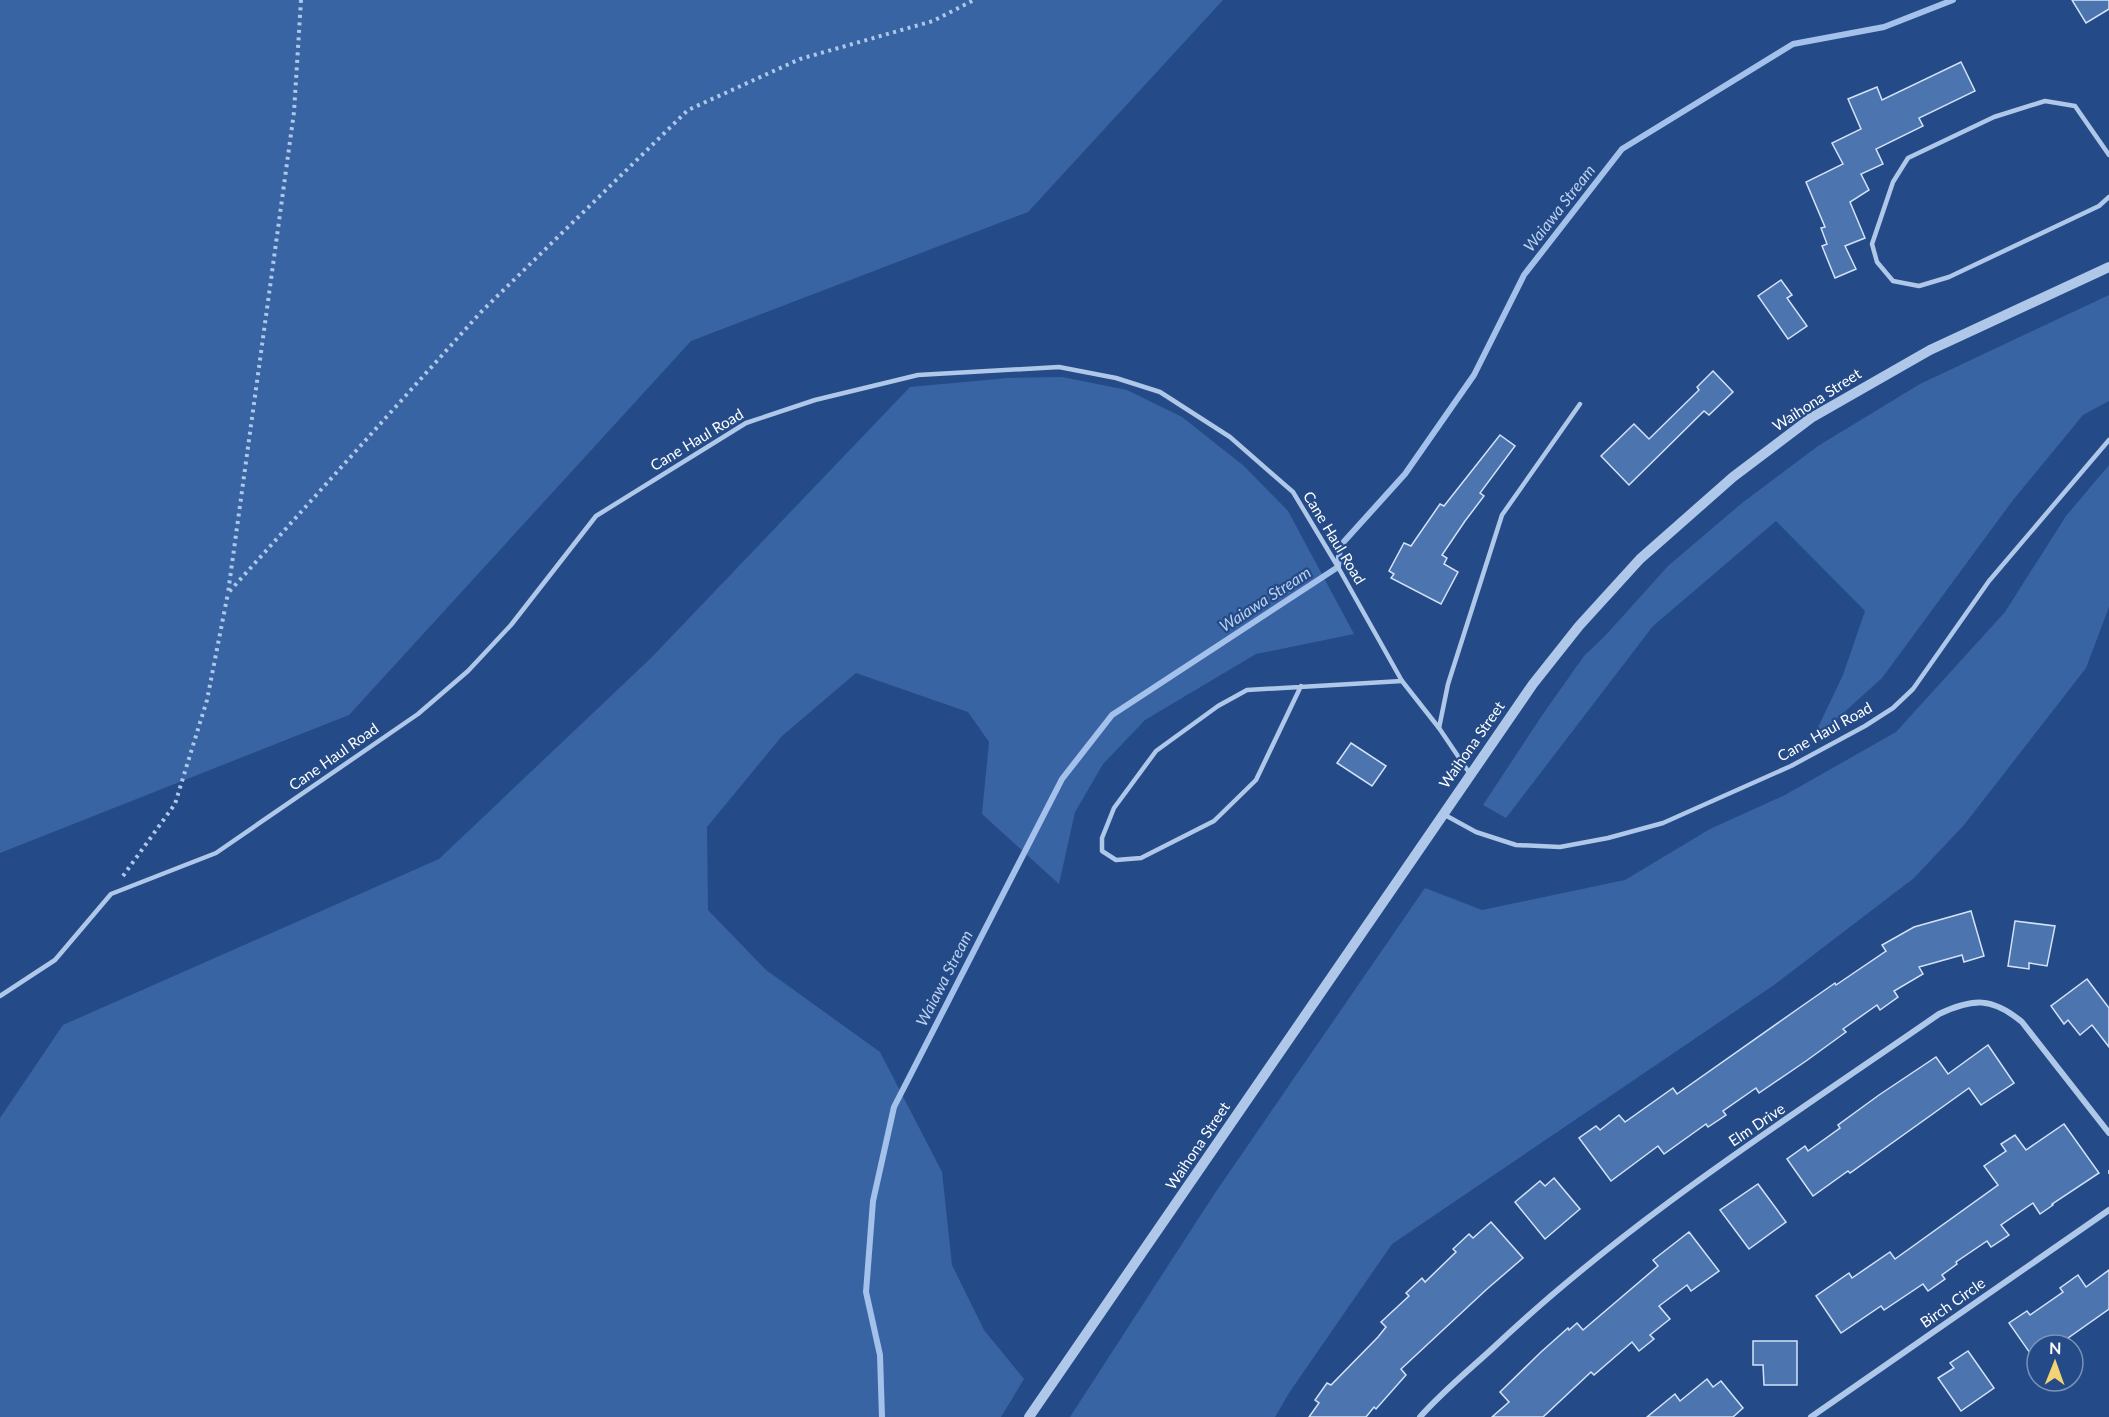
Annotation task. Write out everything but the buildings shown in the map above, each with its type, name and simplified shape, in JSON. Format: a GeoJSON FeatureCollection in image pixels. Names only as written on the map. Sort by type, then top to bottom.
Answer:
{"type":"FeatureCollection","features":[{"type":"Feature","properties":{"kind":"street","name":"Waihona Street"},"geometry":{"type":"LineString","coordinates":[[1029,1417],[1533,684],[1579,626],[1640,559],[1733,477],[1810,418],[1930,350],[2109,267]]}},
{"type":"Feature","properties":{"kind":"street","name":"Elm Drive"},"geometry":{"type":"LineString","coordinates":[[1420,1417],[1527,1316],[1632,1229],[1723,1162],[1939,1014],[1956,1006],[1984,1002],[2000,1006],[2010,1012],[2022,1023],[2109,1133]]}},
{"type":"Feature","properties":{"kind":"street","name":"Birch Circle"},"geometry":{"type":"LineString","coordinates":[[1811,1417],[2109,1210]]}},
{"type":"Feature","properties":{"kind":"lane"},"geometry":{"type":"LineString","coordinates":[[2109,155],[2075,106],[2045,101],[1994,117],[1908,158],[1893,182],[1872,244],[1877,262],[1893,281],[1919,286],[1949,278],[2099,206],[2109,197]]}},
{"type":"Feature","properties":{"kind":"lane","name":"Cane Haul Road"},"geometry":{"type":"LineString","coordinates":[[0,996],[55,960],[111,894],[216,853],[418,714],[468,671],[511,625],[596,516],[746,423],[815,400],[918,375],[1059,367],[1116,378],[1160,392],[1230,437],[1293,492],[1402,681],[1439,728],[1470,774]]}},
{"type":"Feature","properties":{"kind":"lane"},"geometry":{"type":"LineString","coordinates":[[1439,728],[1448,684],[1502,515],[1580,404]]}},
{"type":"Feature","properties":{"kind":"lane","name":"Cane Haul Road"},"geometry":{"type":"LineString","coordinates":[[1443,814],[1476,832],[1516,845],[1560,847],[1608,838],[1663,823],[1791,766],[1865,726],[1893,708],[1913,689],[1989,581],[2109,440]]}},
{"type":"Feature","properties":{"kind":"lane"},"geometry":{"type":"LineString","coordinates":[[1300,686],[1256,780],[1214,821],[1141,858],[1116,860],[1102,852],[1102,838],[1113,808],[1156,751],[1218,706],[1247,690],[1300,686],[1402,681]]}},
{"type":"Feature","properties":{"kind":"path"},"geometry":{"type":"LineString","coordinates":[[111,894],[175,804],[207,700],[228,593],[294,112],[301,0]]}},
{"type":"Feature","properties":{"kind":"path"},"geometry":{"type":"LineString","coordinates":[[228,593],[481,312],[688,110],[800,59],[933,21],[974,0]]}},
{"type":"Feature","properties":{"kind":"shaded area"},"geometry":{"type":"Polygon","coordinates":[[[0,0],[1223,0],[1028,212],[691,341],[349,715],[0,853],[0,0]]]}},
{"type":"Feature","properties":{"kind":"shaded area"},"geometry":{"type":"Polygon","coordinates":[[[2109,295],[2109,401],[2083,415],[2013,500],[1882,678],[1811,742],[1843,675],[1865,611],[1776,521],[1653,626],[1506,818],[1483,805],[1584,656],[1668,566],[1742,503],[1818,446],[1920,384],[2109,295]]]}},
{"type":"Feature","properties":{"kind":"shaded area"},"geometry":{"type":"Polygon","coordinates":[[[1062,377],[1127,390],[1182,417],[1244,466],[1288,511],[1354,634],[1256,654],[1145,720],[1103,764],[1075,812],[1059,884],[982,814],[989,742],[968,712],[856,673],[782,736],[707,827],[708,910],[766,970],[880,1052],[942,1172],[952,1265],[984,1330],[1024,1379],[1001,1417],[0,1417],[0,1118],[63,1025],[439,859],[651,658],[910,387],[1008,378],[1062,377]]]}},
{"type":"Feature","properties":{"kind":"shaded area"},"geometry":{"type":"Polygon","coordinates":[[[2109,465],[2109,607],[2086,668],[1964,825],[1914,878],[1774,985],[1392,1244],[1289,1393],[1275,1417],[1070,1417],[1215,1193],[1425,888],[1482,910],[1625,880],[1710,829],[1785,795],[1896,732],[2005,612],[2066,516],[2109,465]]]}},
{"type":"Feature","properties":{"kind":"waterway","name":"Waiawa Stream"},"geometry":{"type":"LineString","coordinates":[[882,1417],[880,1355],[866,1292],[873,1201],[894,1107],[1062,779],[1112,715],[1338,567],[1340,546],[1405,474],[1474,375],[1524,275],[1622,149],[1793,44],[1884,27],[1953,0]]}}]}
